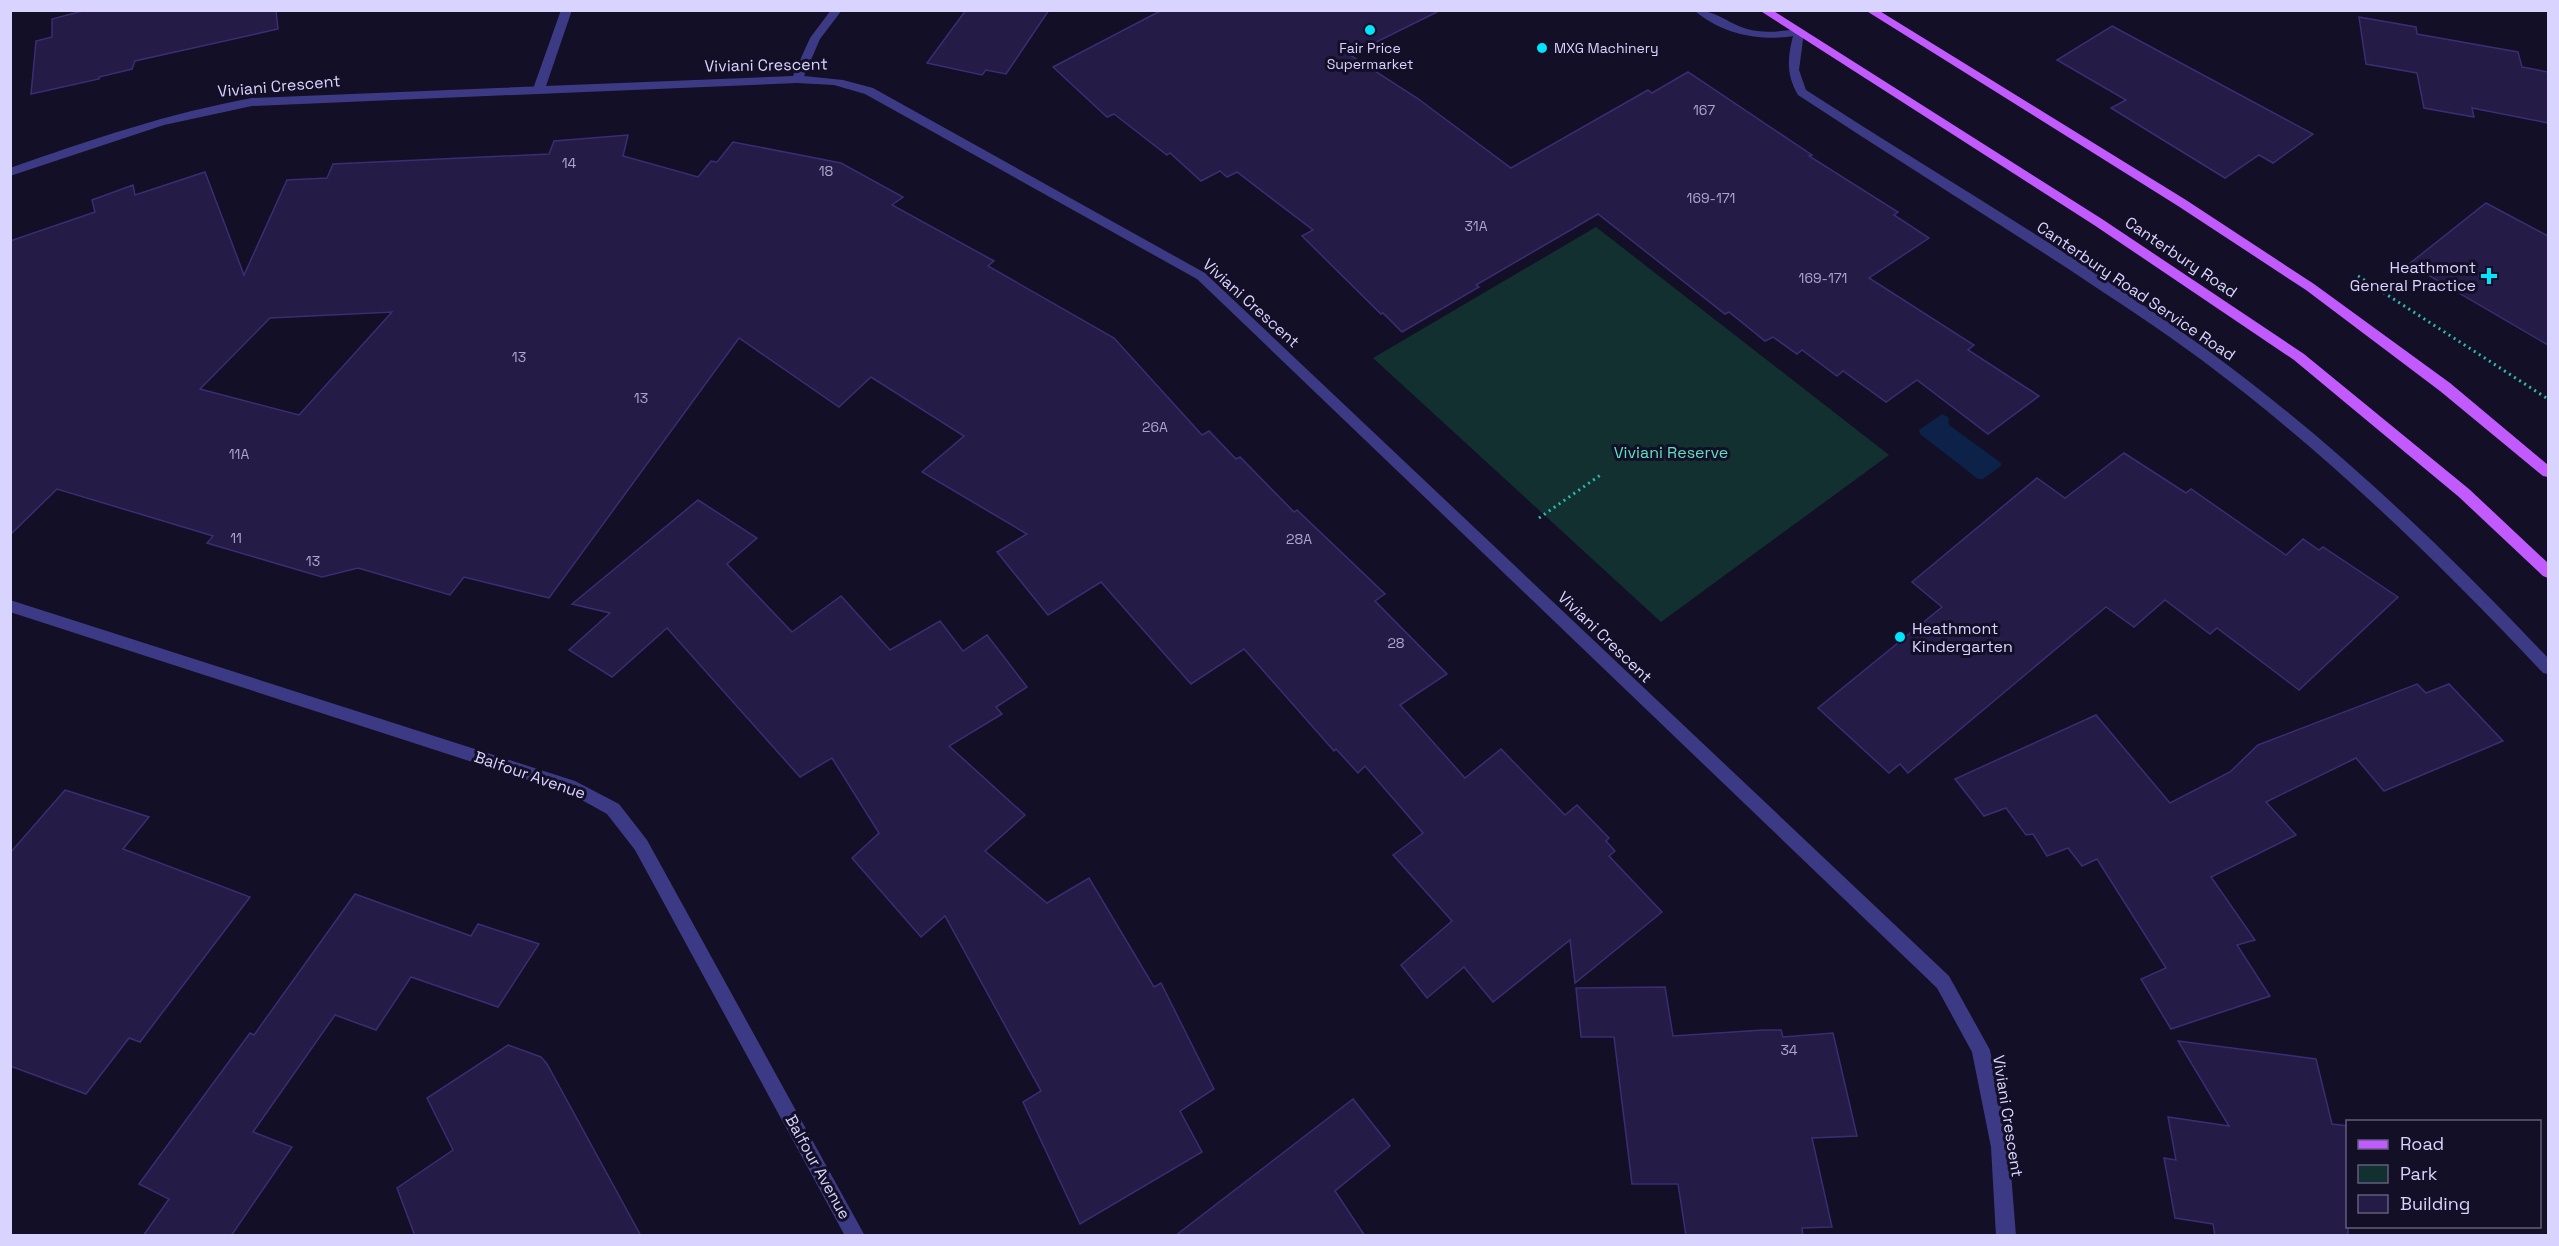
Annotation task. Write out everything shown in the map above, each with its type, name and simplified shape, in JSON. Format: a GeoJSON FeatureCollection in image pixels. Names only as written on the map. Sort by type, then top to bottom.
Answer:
{"type":"FeatureCollection","features":[{"type":"Feature","properties":{"kind":"main road","name":"Canterbury Road"},"geometry":{"type":"LineString","coordinates":[[1764,10],[2108,228],[2299,357],[2464,493],[2548,572]]}},
{"type":"Feature","properties":{"kind":"main road"},"geometry":{"type":"LineString","coordinates":[[1870,10],[2182,203],[2310,286],[2445,387],[2548,472]]}},
{"type":"Feature","properties":{"kind":"street"},"geometry":{"type":"LineString","coordinates":[[539,89],[567,10]]}},
{"type":"Feature","properties":{"kind":"street"},"geometry":{"type":"LineString","coordinates":[[797,79],[815,38],[837,10]]}},
{"type":"Feature","properties":{"kind":"street"},"geometry":{"type":"LineString","coordinates":[[1699,10],[1749,35],[1774,37],[1799,32]]}},
{"type":"Feature","properties":{"kind":"street","name":"Canterbury Road Service Road"},"geometry":{"type":"LineString","coordinates":[[1799,32],[1792,70],[1802,92],[1898,156],[2025,235],[2222,368],[2321,447],[2414,531],[2548,668]]}},
{"type":"Feature","properties":{"kind":"street","name":"Viviani Crescent"},"geometry":{"type":"LineString","coordinates":[[10,172],[167,119],[209,108],[252,102],[797,79],[835,80],[869,91],[1201,276],[1942,982],[1981,1050],[2000,1147],[2006,1236]]}},
{"type":"Feature","properties":{"kind":"street","name":"Balfour Avenue"},"geometry":{"type":"LineString","coordinates":[[10,606],[574,788],[613,809],[641,845],[856,1236]]}},
{"type":"Feature","properties":{"kind":"path"},"geometry":{"type":"LineString","coordinates":[[1539,518],[1602,474]]}},
{"type":"Feature","properties":{"kind":"green space","name":"Viviani Reserve"},"geometry":{"type":"Polygon","coordinates":[[[1596,227],[1889,455],[1661,622],[1373,358],[1596,227]]]}},
{"type":"Feature","properties":{"kind":"water"},"geometry":{"type":"Polygon","coordinates":[[[1942,414],[1948,417],[1949,425],[2001,463],[2001,466],[1983,479],[1978,479],[1920,434],[1919,430],[1942,414]]]}},
{"type":"Feature","properties":{"kind":"building"},"geometry":{"type":"Polygon","coordinates":[[[86,10],[276,10],[278,29],[135,61],[132,69],[31,94],[36,41],[52,37],[52,19],[86,10]]]}},
{"type":"Feature","properties":{"kind":"building"},"geometry":{"type":"Polygon","coordinates":[[[966,10],[1049,10],[1006,74],[986,70],[982,75],[927,63],[966,10]]]}},
{"type":"Feature","properties":{"kind":"building"},"geometry":{"type":"Polygon","coordinates":[[[1162,10],[1441,10],[1350,55],[1417,98],[1511,168],[1648,90],[1652,93],[1688,72],[1812,155],[1809,156],[1898,212],[1894,215],[1929,238],[1869,278],[1974,345],[1968,350],[2039,396],[1988,434],[1917,380],[1886,402],[1843,371],[1837,376],[1802,350],[1797,354],[1773,337],[1765,341],[1729,312],[1725,314],[1598,214],[1476,285],[1479,287],[1402,332],[1302,236],[1313,230],[1237,172],[1227,177],[1220,171],[1201,181],[1170,153],[1167,155],[1114,114],[1107,117],[1053,67],[1162,10]]]}},
{"type":"Feature","properties":{"kind":"building"},"geometry":{"type":"Polygon","coordinates":[[[2359,17],[2416,27],[2417,34],[2518,52],[2522,67],[2548,72],[2548,123],[2472,108],[2474,117],[2424,108],[2417,73],[2366,64],[2359,17]]]}},
{"type":"Feature","properties":{"kind":"building"},"geometry":{"type":"Polygon","coordinates":[[[2112,26],[2313,134],[2273,163],[2259,155],[2225,178],[2111,108],[2126,100],[2057,60],[2112,26]]]}},
{"type":"Feature","properties":{"kind":"building"},"geometry":{"type":"Polygon","coordinates":[[[628,135],[623,156],[698,177],[711,161],[717,162],[733,142],[841,163],[903,197],[892,205],[994,261],[988,266],[1114,338],[1202,435],[1209,431],[1236,459],[1240,457],[1294,512],[1297,510],[1385,594],[1375,601],[1447,674],[1400,705],[1465,778],[1501,749],[1565,815],[1577,805],[1609,838],[1606,841],[1615,851],[1609,856],[1662,912],[1575,983],[1570,940],[1493,1002],[1464,967],[1427,998],[1401,965],[1452,921],[1393,855],[1423,833],[1365,766],[1358,773],[1336,749],[1334,751],[1244,649],[1191,684],[1101,582],[1048,615],[997,552],[1027,534],[922,472],[964,436],[871,377],[839,407],[739,338],[549,598],[464,577],[450,595],[358,568],[322,577],[207,543],[213,536],[57,489],[10,535],[10,241],[95,212],[92,200],[133,185],[135,195],[205,172],[244,275],[287,180],[327,178],[333,164],[549,154],[554,141],[628,135]],[[392,312],[270,318],[200,389],[299,415],[392,312]]]}},
{"type":"Feature","properties":{"kind":"building","name":"Heathmont General Practice"},"geometry":{"type":"Polygon","coordinates":[[[2486,203],[2548,236],[2548,345],[2409,264],[2486,203]]]}},
{"type":"Feature","properties":{"kind":"building"},"geometry":{"type":"Polygon","coordinates":[[[2124,453],[2186,493],[2191,489],[2286,555],[2303,539],[2319,550],[2323,547],[2398,597],[2299,690],[2217,628],[2210,634],[2165,600],[2134,627],[2106,607],[1908,773],[1900,764],[1889,773],[1818,708],[1942,607],[1912,582],[2037,478],[2065,498],[2124,453]]]}},
{"type":"Feature","properties":{"kind":"building"},"geometry":{"type":"Polygon","coordinates":[[[698,500],[757,538],[727,564],[792,632],[841,596],[890,650],[940,621],[963,651],[987,635],[1027,687],[996,707],[1002,714],[949,746],[1025,815],[985,851],[1047,903],[1089,878],[1154,987],[1161,983],[1214,1089],[1180,1111],[1202,1152],[1080,1224],[1023,1102],[1041,1091],[945,916],[921,937],[852,858],[879,833],[832,758],[800,777],[667,628],[612,677],[569,650],[610,613],[572,604],[698,500]]]}},
{"type":"Feature","properties":{"kind":"building"},"geometry":{"type":"Polygon","coordinates":[[[2417,684],[2426,693],[2449,684],[2503,741],[2384,791],[2356,758],[2266,802],[2296,835],[2211,877],[2255,940],[2237,945],[2270,996],[2171,1029],[2141,979],[2166,968],[2097,859],[2082,866],[2068,848],[2047,856],[2033,834],[2026,835],[2006,808],[1984,816],[1955,779],[2096,715],[2170,803],[2230,772],[2258,745],[2417,684]]]}},
{"type":"Feature","properties":{"kind":"building"},"geometry":{"type":"Polygon","coordinates":[[[65,790],[149,817],[123,849],[250,897],[140,1042],[129,1038],[86,1094],[10,1066],[10,853],[65,790]]]}},
{"type":"Feature","properties":{"kind":"building"},"geometry":{"type":"Polygon","coordinates":[[[355,894],[471,936],[478,924],[539,944],[498,1007],[411,977],[376,1030],[335,1015],[253,1132],[292,1147],[231,1236],[143,1236],[169,1199],[139,1184],[250,1033],[254,1035],[355,894]]]}},
{"type":"Feature","properties":{"kind":"building"},"geometry":{"type":"Polygon","coordinates":[[[1665,987],[1673,1036],[1763,1030],[1781,1030],[1783,1037],[1833,1033],[1857,1136],[1812,1138],[1832,1227],[1802,1228],[1803,1236],[1686,1236],[1678,1184],[1632,1184],[1614,1037],[1581,1037],[1576,988],[1665,987]]]}},
{"type":"Feature","properties":{"kind":"building"},"geometry":{"type":"Polygon","coordinates":[[[2178,1041],[2316,1059],[2332,1124],[2346,1126],[2346,1228],[2348,1228],[2348,1236],[2215,1236],[2213,1224],[2175,1218],[2164,1158],[2176,1160],[2168,1117],[2229,1126],[2178,1041]]]}},
{"type":"Feature","properties":{"kind":"building"},"geometry":{"type":"Polygon","coordinates":[[[508,1045],[541,1057],[547,1064],[641,1236],[415,1236],[397,1188],[453,1150],[427,1098],[508,1045]]]}},
{"type":"Feature","properties":{"kind":"building"},"geometry":{"type":"Polygon","coordinates":[[[1353,1099],[1390,1146],[1335,1191],[1365,1236],[1175,1236],[1353,1099]]]}},
{"type":"Feature","properties":{"kind":"place","name":"Fair Price Supermarket"},"geometry":{"type":"Point","coordinates":[1370,30]}},
{"type":"Feature","properties":{"kind":"place","name":"MXG Machinery"},"geometry":{"type":"Point","coordinates":[1542,48]}},
{"type":"Feature","properties":{"kind":"place","name":"Heathmont General Practice"},"geometry":{"type":"Point","coordinates":[2489,276]}},
{"type":"Feature","properties":{"kind":"place","name":"Heathmont Kindergarten"},"geometry":{"type":"Point","coordinates":[1900,637]}}]}
